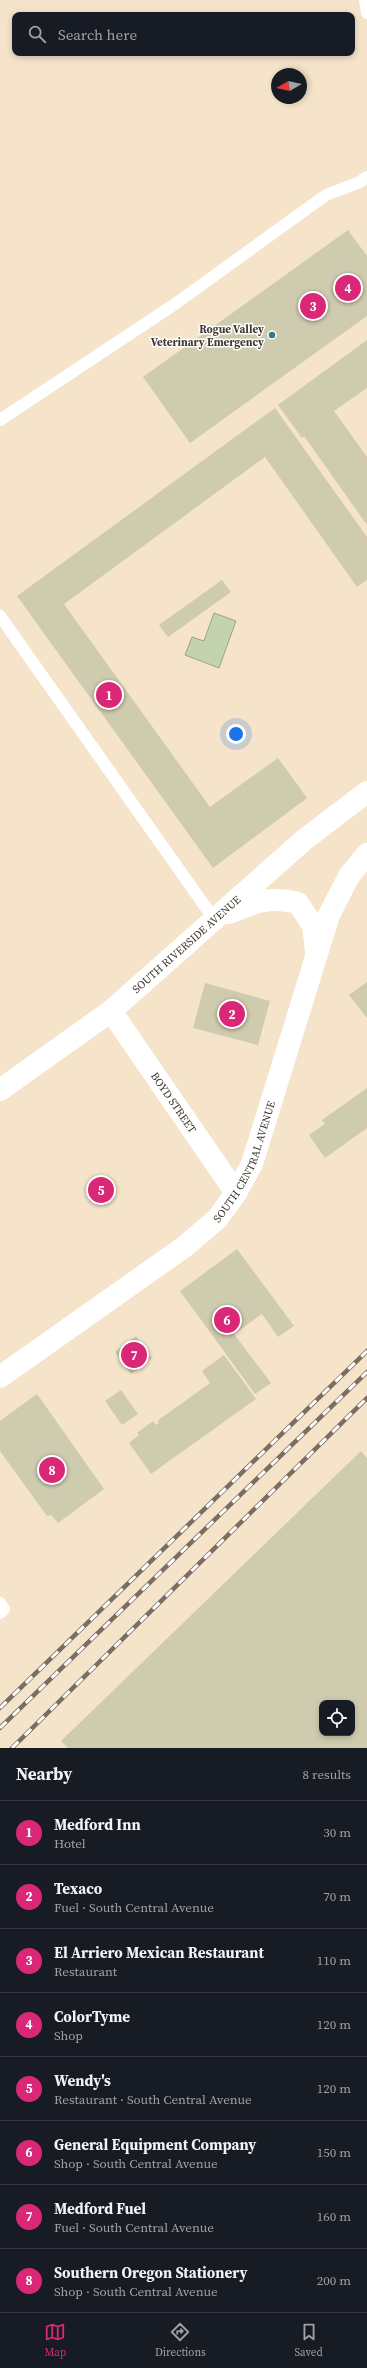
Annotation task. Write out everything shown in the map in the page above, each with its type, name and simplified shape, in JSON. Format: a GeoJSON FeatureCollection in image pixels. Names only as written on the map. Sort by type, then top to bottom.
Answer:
{"type":"FeatureCollection","features":[{"type":"Feature","properties":{"kind":"main road","name":"SOUTH RIVERSIDE AVENUE"},"geometry":{"type":"LineString","coordinates":[[0,1090],[111,1011],[304,840],[367,792]]}},
{"type":"Feature","properties":{"kind":"main road","name":"SOUTH CENTRAL AVENUE"},"geometry":{"type":"LineString","coordinates":[[0,1377],[184,1247],[217,1219],[236,1193],[252,1164],[316,953],[329,916],[349,876],[367,854]]}},
{"type":"Feature","properties":{"kind":"main road"},"geometry":{"type":"LineString","coordinates":[[214,919],[263,900],[285,900],[298,903],[312,926],[316,953]]}},
{"type":"Feature","properties":{"kind":"main road","name":"BOYD STREET"},"geometry":{"type":"LineString","coordinates":[[111,1011],[236,1193]]}},
{"type":"Feature","properties":{"kind":"lane"},"geometry":{"type":"LineString","coordinates":[[365,0],[367,13]]}},
{"type":"Feature","properties":{"kind":"lane"},"geometry":{"type":"LineString","coordinates":[[0,420],[175,304],[326,195],[360,182],[367,177]]}},
{"type":"Feature","properties":{"kind":"lane"},"geometry":{"type":"LineString","coordinates":[[0,616],[214,919]]}},
{"type":"Feature","properties":{"kind":"lane"},"geometry":{"type":"LineString","coordinates":[[0,1603],[4,1609],[0,1613]]}},
{"type":"Feature","properties":{"kind":"shaded area"},"geometry":{"type":"Polygon","coordinates":[[[214,613],[236,621],[219,668],[185,655],[192,637],[204,641],[214,613]]]}},
{"type":"Feature","properties":{"kind":"building"},"geometry":{"type":"Polygon","coordinates":[[[348,230],[367,256],[367,316],[190,443],[143,377],[348,230]]]}},
{"type":"Feature","properties":{"kind":"building"},"geometry":{"type":"Polygon","coordinates":[[[367,340],[367,388],[334,411],[367,457],[367,525],[304,436],[302,438],[278,405],[367,340]]]}},
{"type":"Feature","properties":{"kind":"building"},"geometry":{"type":"Polygon","coordinates":[[[275,408],[367,537],[367,580],[357,587],[265,457],[64,604],[210,807],[278,758],[307,798],[213,868],[17,596],[275,408]]]}},
{"type":"Feature","properties":{"kind":"building"},"geometry":{"type":"Polygon","coordinates":[[[222,580],[231,592],[168,637],[159,625],[222,580]]]}},
{"type":"Feature","properties":{"kind":"building"},"geometry":{"type":"Polygon","coordinates":[[[367,982],[367,1018],[349,995],[367,982]]]}},
{"type":"Feature","properties":{"kind":"building"},"geometry":{"type":"Polygon","coordinates":[[[205,983],[270,1001],[258,1045],[193,1028],[205,983]]]}},
{"type":"Feature","properties":{"kind":"building"},"geometry":{"type":"Polygon","coordinates":[[[367,1088],[367,1128],[325,1158],[309,1135],[325,1124],[322,1120],[367,1088]]]}},
{"type":"Feature","properties":{"kind":"building"},"geometry":{"type":"Polygon","coordinates":[[[237,1249],[294,1326],[278,1337],[262,1314],[234,1334],[271,1383],[255,1394],[180,1291],[237,1249]]]}},
{"type":"Feature","properties":{"kind":"building"},"geometry":{"type":"Polygon","coordinates":[[[136,1336],[152,1358],[131,1374],[115,1352],[136,1336]]]}},
{"type":"Feature","properties":{"kind":"building"},"geometry":{"type":"Polygon","coordinates":[[[224,1355],[256,1399],[151,1474],[129,1443],[139,1435],[137,1433],[153,1421],[156,1425],[159,1423],[157,1421],[210,1383],[202,1371],[224,1355]]]}},
{"type":"Feature","properties":{"kind":"building"},"geometry":{"type":"Polygon","coordinates":[[[121,1390],[138,1414],[122,1425],[105,1401],[121,1390]]]}},
{"type":"Feature","properties":{"kind":"building"},"geometry":{"type":"Polygon","coordinates":[[[37,1394],[104,1489],[58,1523],[51,1515],[47,1516],[0,1451],[0,1421],[37,1394]]]}},
{"type":"Feature","properties":{"kind":"building"},"geometry":{"type":"Polygon","coordinates":[[[361,1451],[367,1458],[367,1748],[68,1748],[61,1741],[361,1451]]]}},
{"type":"Feature","properties":{"kind":"railway"},"geometry":{"type":"LineString","coordinates":[[0,1708],[367,1351]]}},
{"type":"Feature","properties":{"kind":"railway"},"geometry":{"type":"LineString","coordinates":[[0,1728],[367,1372]]}},
{"type":"Feature","properties":{"kind":"railway"},"geometry":{"type":"LineString","coordinates":[[12,1748],[367,1398]]}},
{"type":"Feature","properties":{"kind":"place","name":"ColorTyme"},"geometry":{"type":"Point","coordinates":[348,288]}},
{"type":"Feature","properties":{"kind":"place","name":"El Arriero Mexican Restaurant"},"geometry":{"type":"Point","coordinates":[313,306]}},
{"type":"Feature","properties":{"kind":"place","name":"Rogue Valley Veterinary Emergency"},"geometry":{"type":"Point","coordinates":[272,335]}},
{"type":"Feature","properties":{"kind":"place","name":"Medford Inn"},"geometry":{"type":"Point","coordinates":[109,695]}},
{"type":"Feature","properties":{"kind":"place","name":"Texaco"},"geometry":{"type":"Point","coordinates":[232,1014]}},
{"type":"Feature","properties":{"kind":"place","name":"Wendy's"},"geometry":{"type":"Point","coordinates":[101,1190]}},
{"type":"Feature","properties":{"kind":"place","name":"General Equipment Company"},"geometry":{"type":"Point","coordinates":[227,1320]}},
{"type":"Feature","properties":{"kind":"place","name":"Medford Fuel"},"geometry":{"type":"Point","coordinates":[134,1355]}},
{"type":"Feature","properties":{"kind":"place","name":"Southern Oregon Stationery"},"geometry":{"type":"Point","coordinates":[52,1470]}}]}
